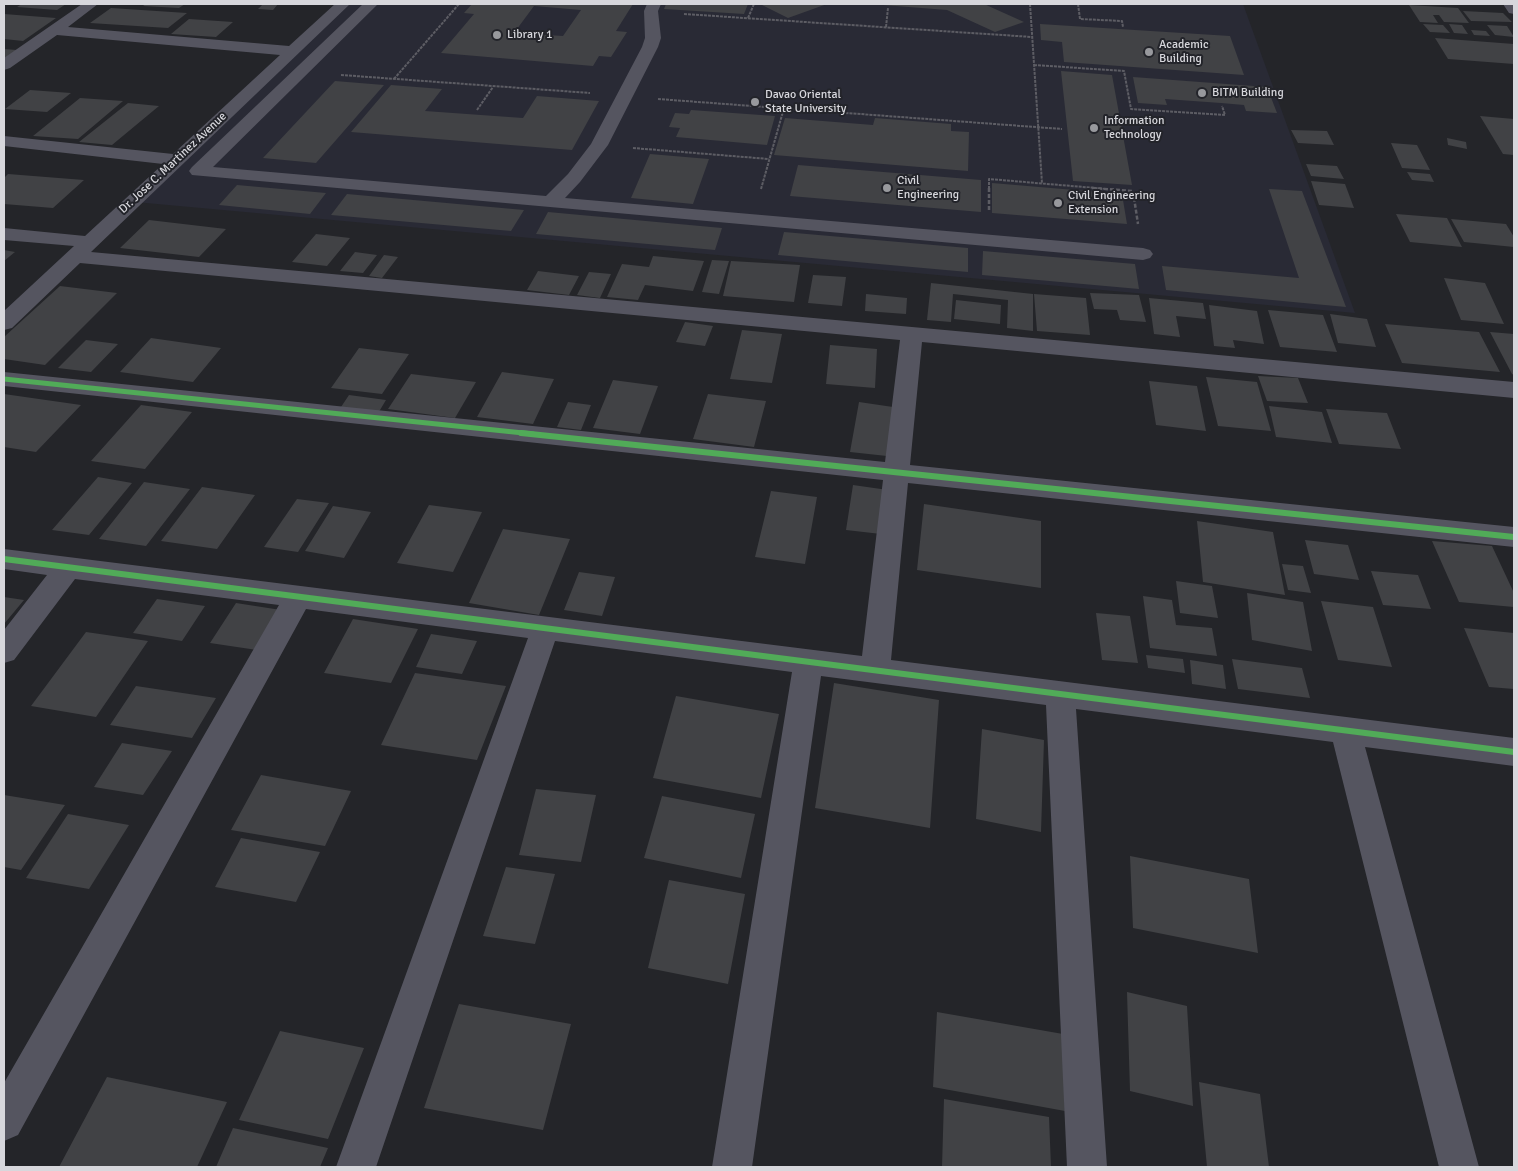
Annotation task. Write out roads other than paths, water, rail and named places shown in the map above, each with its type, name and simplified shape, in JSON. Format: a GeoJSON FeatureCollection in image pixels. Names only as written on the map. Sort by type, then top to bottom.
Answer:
{"type":"FeatureCollection","features":[{"type":"Feature","properties":{"kind":"street"},"geometry":{"type":"LineString","coordinates":[[4,65],[91,4]]}},
{"type":"Feature","properties":{"kind":"street","name":"Dr. Jose C. Martinez Avenue"},"geometry":{"type":"LineString","coordinates":[[4,323],[343,4]]}},
{"type":"Feature","properties":{"kind":"street"},"geometry":{"type":"LineString","coordinates":[[371,4],[198,171],[1143,254]]}},
{"type":"Feature","properties":{"kind":"street"},"geometry":{"type":"LineString","coordinates":[[1510,4],[1514,10]]}},
{"type":"Feature","properties":{"kind":"street"},"geometry":{"type":"LineString","coordinates":[[550,202],[574,178],[599,145],[650,46],[653,28],[652,8]]}},
{"type":"Feature","properties":{"kind":"street"},"geometry":{"type":"LineString","coordinates":[[53,30],[292,51]]}},
{"type":"Feature","properties":{"kind":"street"},"geometry":{"type":"LineString","coordinates":[[4,43],[32,45]]}},
{"type":"Feature","properties":{"kind":"street"},"geometry":{"type":"LineString","coordinates":[[220,120],[250,120]]}},
{"type":"Feature","properties":{"kind":"street"},"geometry":{"type":"LineString","coordinates":[[4,140],[176,160]]}},
{"type":"Feature","properties":{"kind":"street"},"geometry":{"type":"LineString","coordinates":[[4,234],[82,249],[912,333],[1514,390]]}},
{"type":"Feature","properties":{"kind":"street"},"geometry":{"type":"LineString","coordinates":[[875,670],[912,333]]}},
{"type":"Feature","properties":{"kind":"street"},"geometry":{"type":"LineString","coordinates":[[4,379],[1514,537]]}},
{"type":"Feature","properties":{"kind":"street"},"geometry":{"type":"LineString","coordinates":[[4,560],[1514,752]]}},
{"type":"Feature","properties":{"kind":"street"},"geometry":{"type":"LineString","coordinates":[[4,651],[69,567]]}},
{"type":"Feature","properties":{"kind":"street"},"geometry":{"type":"LineString","coordinates":[[4,1120],[299,596]]}},
{"type":"Feature","properties":{"kind":"street"},"geometry":{"type":"LineString","coordinates":[[356,1167],[546,628]]}},
{"type":"Feature","properties":{"kind":"street"},"geometry":{"type":"LineString","coordinates":[[732,1167],[808,662]]}},
{"type":"Feature","properties":{"kind":"street"},"geometry":{"type":"LineString","coordinates":[[1060,694],[1087,1167]]}},
{"type":"Feature","properties":{"kind":"street"},"geometry":{"type":"LineString","coordinates":[[1345,730],[1459,1167]]}},
{"type":"Feature","properties":{"kind":"place","name":"Library 1"},"geometry":{"type":"Point","coordinates":[497,35]}},
{"type":"Feature","properties":{"kind":"place","name":"Academic Building"},"geometry":{"type":"Point","coordinates":[1149,52]}},
{"type":"Feature","properties":{"kind":"place","name":"BITM Building"},"geometry":{"type":"Point","coordinates":[1202,93]}},
{"type":"Feature","properties":{"kind":"place","name":"Davao Oriental State University"},"geometry":{"type":"Point","coordinates":[755,102]}},
{"type":"Feature","properties":{"kind":"place","name":"Information Technology"},"geometry":{"type":"Point","coordinates":[1094,128]}},
{"type":"Feature","properties":{"kind":"place","name":"Civil Engineering"},"geometry":{"type":"Point","coordinates":[887,188]}},
{"type":"Feature","properties":{"kind":"place","name":"Civil Engineering Extension"},"geometry":{"type":"Point","coordinates":[1058,203]}}]}
